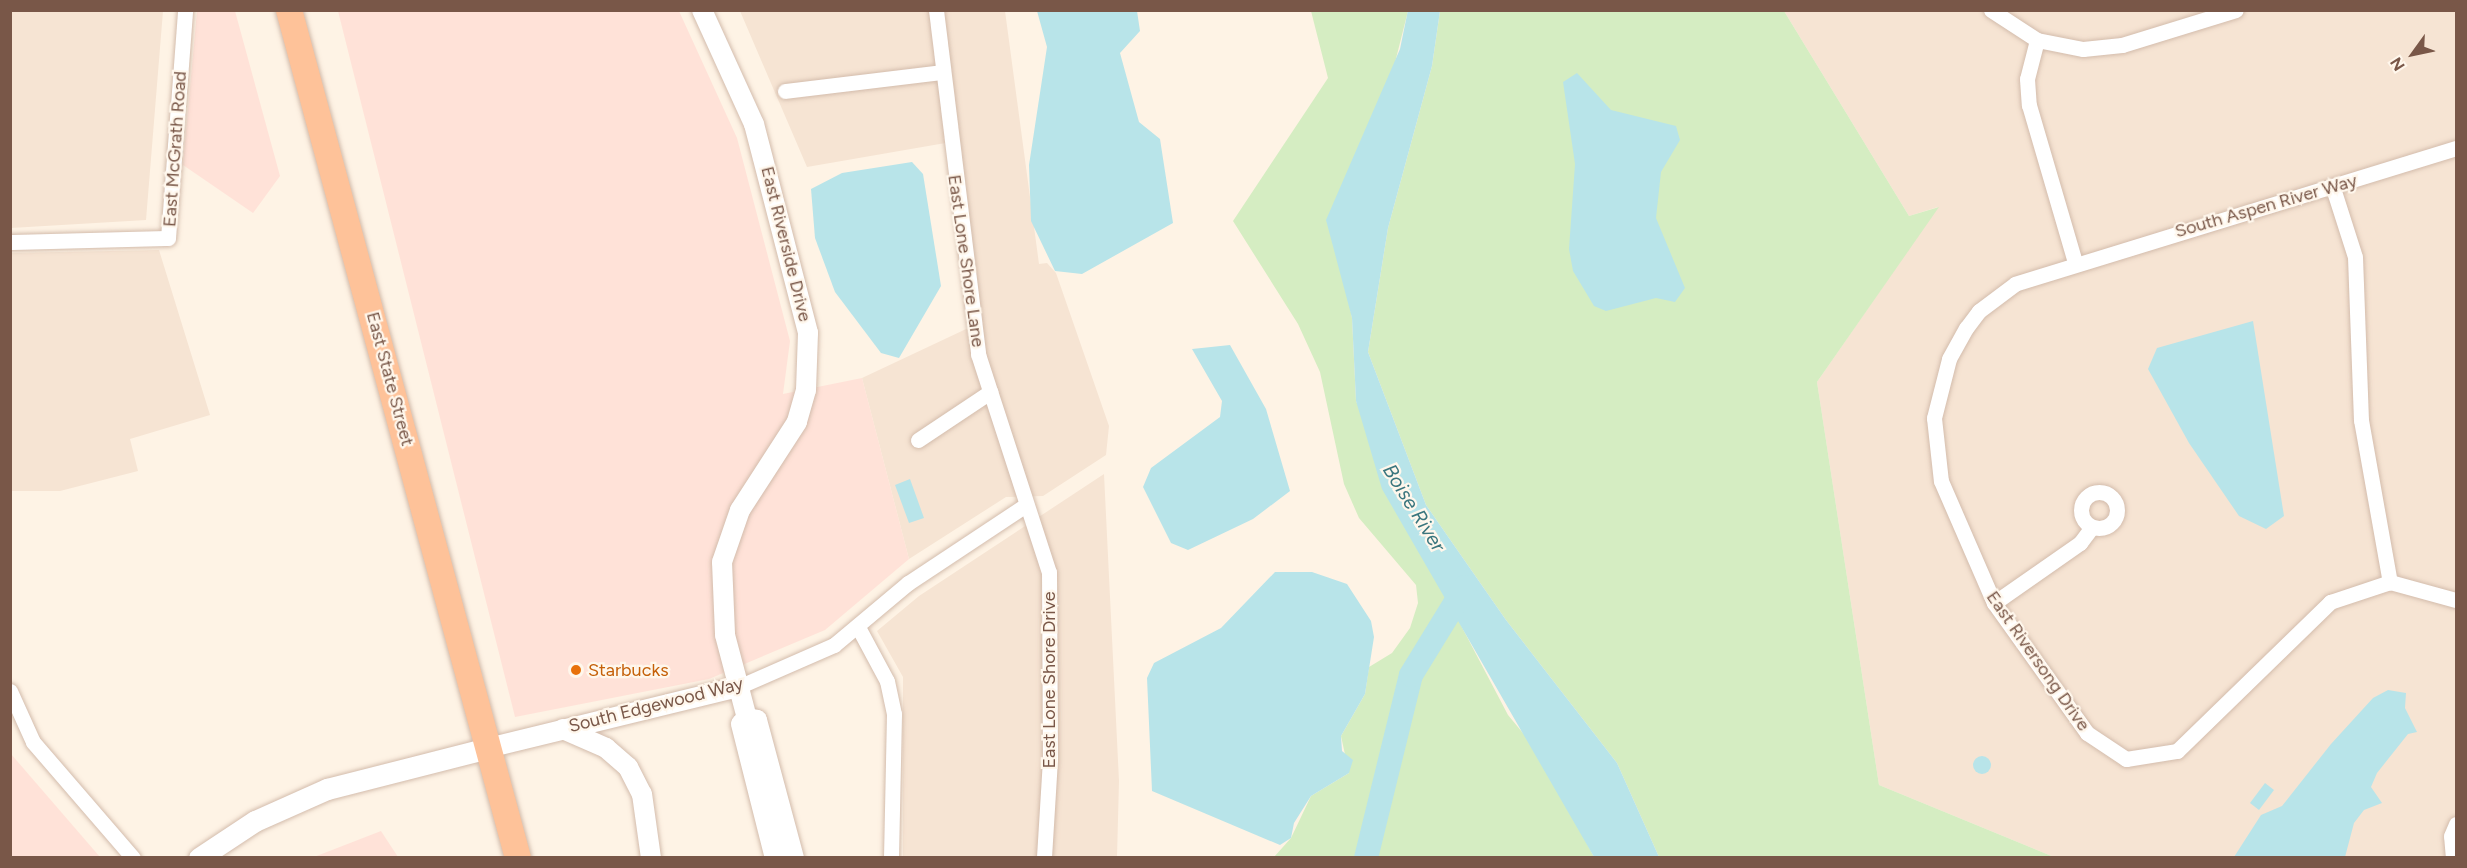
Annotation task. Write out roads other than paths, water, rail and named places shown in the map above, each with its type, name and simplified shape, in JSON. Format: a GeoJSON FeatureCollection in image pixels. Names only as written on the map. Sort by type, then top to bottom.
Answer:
{"type":"FeatureCollection","features":[{"type":"Feature","properties":{"kind":"highway","name":"East State Street"},"geometry":{"type":"LineString","coordinates":[[289,10],[518,858]]}},
{"type":"Feature","properties":{"kind":"main road"},"geometry":{"type":"LineString","coordinates":[[199,858],[255,821],[327,789],[488,748]]}},
{"type":"Feature","properties":{"kind":"street","name":"East McGrath Road"},"geometry":{"type":"LineString","coordinates":[[10,242],[168,238],[185,10]]}},
{"type":"Feature","properties":{"kind":"street","name":"East Riverside Drive"},"geometry":{"type":"LineString","coordinates":[[702,10],[754,124],[804,309],[809,346],[797,422],[740,510],[722,562],[725,635],[747,718]]}},
{"type":"Feature","properties":{"kind":"street","name":"East Lone Shore Lane"},"geometry":{"type":"LineString","coordinates":[[936,10],[971,316],[990,392],[1026,506]]}},
{"type":"Feature","properties":{"kind":"street"},"geometry":{"type":"LineString","coordinates":[[1992,10],[2037,40],[2083,49],[2122,45],[2212,14],[2236,10]]}},
{"type":"Feature","properties":{"kind":"street"},"geometry":{"type":"LineString","coordinates":[[2037,40],[2027,79],[2029,105],[2075,262]]}},
{"type":"Feature","properties":{"kind":"street"},"geometry":{"type":"LineString","coordinates":[[785,91],[942,72]]}},
{"type":"Feature","properties":{"kind":"street","name":"South Aspen River Way"},"geometry":{"type":"LineString","coordinates":[[2075,262],[2333,188],[2457,148]]}},
{"type":"Feature","properties":{"kind":"street"},"geometry":{"type":"LineString","coordinates":[[2333,188],[2355,257],[2361,420],[2390,582],[2457,600]]}},
{"type":"Feature","properties":{"kind":"street","name":"East Riversong Drive"},"geometry":{"type":"LineString","coordinates":[[2075,262],[2015,284],[1979,311],[1949,358],[1938,389],[1934,448],[1941,481],[1994,603],[2087,733],[2126,759],[2177,751],[2313,614],[2390,582]]}},
{"type":"Feature","properties":{"kind":"street"},"geometry":{"type":"LineString","coordinates":[[918,440],[990,392]]}},
{"type":"Feature","properties":{"kind":"street","name":"South Edgewood Way"},"geometry":{"type":"LineString","coordinates":[[488,748],[738,687],[834,645],[908,583],[1026,506]]}},
{"type":"Feature","properties":{"kind":"street","name":"East Lone Shore Drive"},"geometry":{"type":"LineString","coordinates":[[1026,506],[1049,572],[1050,759],[1044,858]]}},
{"type":"Feature","properties":{"kind":"street"},"geometry":{"type":"LineString","coordinates":[[1994,603],[2080,543],[2092,527]]}},
{"type":"Feature","properties":{"kind":"street"},"geometry":{"type":"LineString","coordinates":[[858,627],[887,681],[894,714],[891,858]]}},
{"type":"Feature","properties":{"kind":"street"},"geometry":{"type":"LineString","coordinates":[[10,691],[33,742],[133,858]]}},
{"type":"Feature","properties":{"kind":"street","name":"East Riverside Drive"},"geometry":{"type":"LineString","coordinates":[[747,718],[741,724],[775,858]]}},
{"type":"Feature","properties":{"kind":"street","name":"East Riverside Drive"},"geometry":{"type":"LineString","coordinates":[[747,718],[757,720],[794,858]]}},
{"type":"Feature","properties":{"kind":"street"},"geometry":{"type":"LineString","coordinates":[[563,729],[606,748],[628,767],[642,794],[651,858]]}},
{"type":"Feature","properties":{"kind":"street"},"geometry":{"type":"LineString","coordinates":[[2453,858],[2451,836],[2457,824]]}},
{"type":"Feature","properties":{"kind":"water","name":"Boise River"},"geometry":{"type":"Polygon","coordinates":[[[1408,10],[1440,11],[1432,66],[1388,228],[1368,352],[1426,505],[1506,620],[1617,763],[1659,857],[1594,857],[1382,489],[1356,401],[1352,318],[1326,220],[1400,49],[1408,10]]]}},
{"type":"Feature","properties":{"kind":"water"},"geometry":{"type":"Polygon","coordinates":[[[1037,11],[1137,11],[1140,31],[1120,53],[1139,122],[1160,139],[1173,223],[1082,274],[1055,271],[1031,221],[1029,165],[1047,47],[1037,11]]]}},
{"type":"Feature","properties":{"kind":"water"},"geometry":{"type":"Polygon","coordinates":[[[1577,73],[1611,110],[1676,126],[1680,140],[1661,172],[1656,218],[1685,288],[1675,302],[1656,298],[1606,311],[1594,306],[1573,271],[1569,249],[1575,164],[1563,82],[1577,73]]]}},
{"type":"Feature","properties":{"kind":"water"},"geometry":{"type":"Polygon","coordinates":[[[912,162],[923,174],[941,286],[899,358],[881,353],[835,292],[815,238],[811,189],[842,173],[912,162]]]}},
{"type":"Feature","properties":{"kind":"water"},"geometry":{"type":"Polygon","coordinates":[[[2253,321],[2284,516],[2266,529],[2239,516],[2189,443],[2148,369],[2157,348],[2253,321]]]}},
{"type":"Feature","properties":{"kind":"water"},"geometry":{"type":"Polygon","coordinates":[[[1230,345],[1266,409],[1290,491],[1253,519],[1188,550],[1171,543],[1143,487],[1151,468],[1220,417],[1222,401],[1192,349],[1230,345]]]}},
{"type":"Feature","properties":{"kind":"water"},"geometry":{"type":"Polygon","coordinates":[[[910,479],[924,518],[909,523],[895,485],[910,479]]]}},
{"type":"Feature","properties":{"kind":"water"},"geometry":{"type":"Polygon","coordinates":[[[1275,572],[1312,572],[1347,584],[1371,621],[1374,637],[1365,694],[1341,736],[1342,751],[1353,760],[1349,773],[1311,796],[1294,823],[1291,838],[1280,845],[1152,791],[1147,678],[1154,663],[1221,628],[1275,572]]]}},
{"type":"Feature","properties":{"kind":"water"},"geometry":{"type":"Polygon","coordinates":[[[2388,690],[2406,693],[2405,708],[2417,732],[2408,734],[2377,773],[2371,787],[2382,803],[2364,810],[2354,823],[2345,857],[2234,857],[2261,815],[2282,806],[2331,744],[2373,698],[2388,690]]]}},
{"type":"Feature","properties":{"kind":"water"},"geometry":{"type":"Polygon","coordinates":[[[1978,756],[1986,756],[1991,761],[1989,772],[1978,774],[1973,769],[1973,761],[1978,756]]]}},
{"type":"Feature","properties":{"kind":"water"},"geometry":{"type":"Polygon","coordinates":[[[2265,783],[2274,790],[2259,810],[2250,803],[2265,783]]]}},
{"type":"Feature","properties":{"kind":"waterway"},"geometry":{"type":"LineString","coordinates":[[1366,858],[1411,675],[1465,587]]}},
{"type":"Feature","properties":{"kind":"place","name":"Starbucks"},"geometry":{"type":"Point","coordinates":[576,670]}}]}
